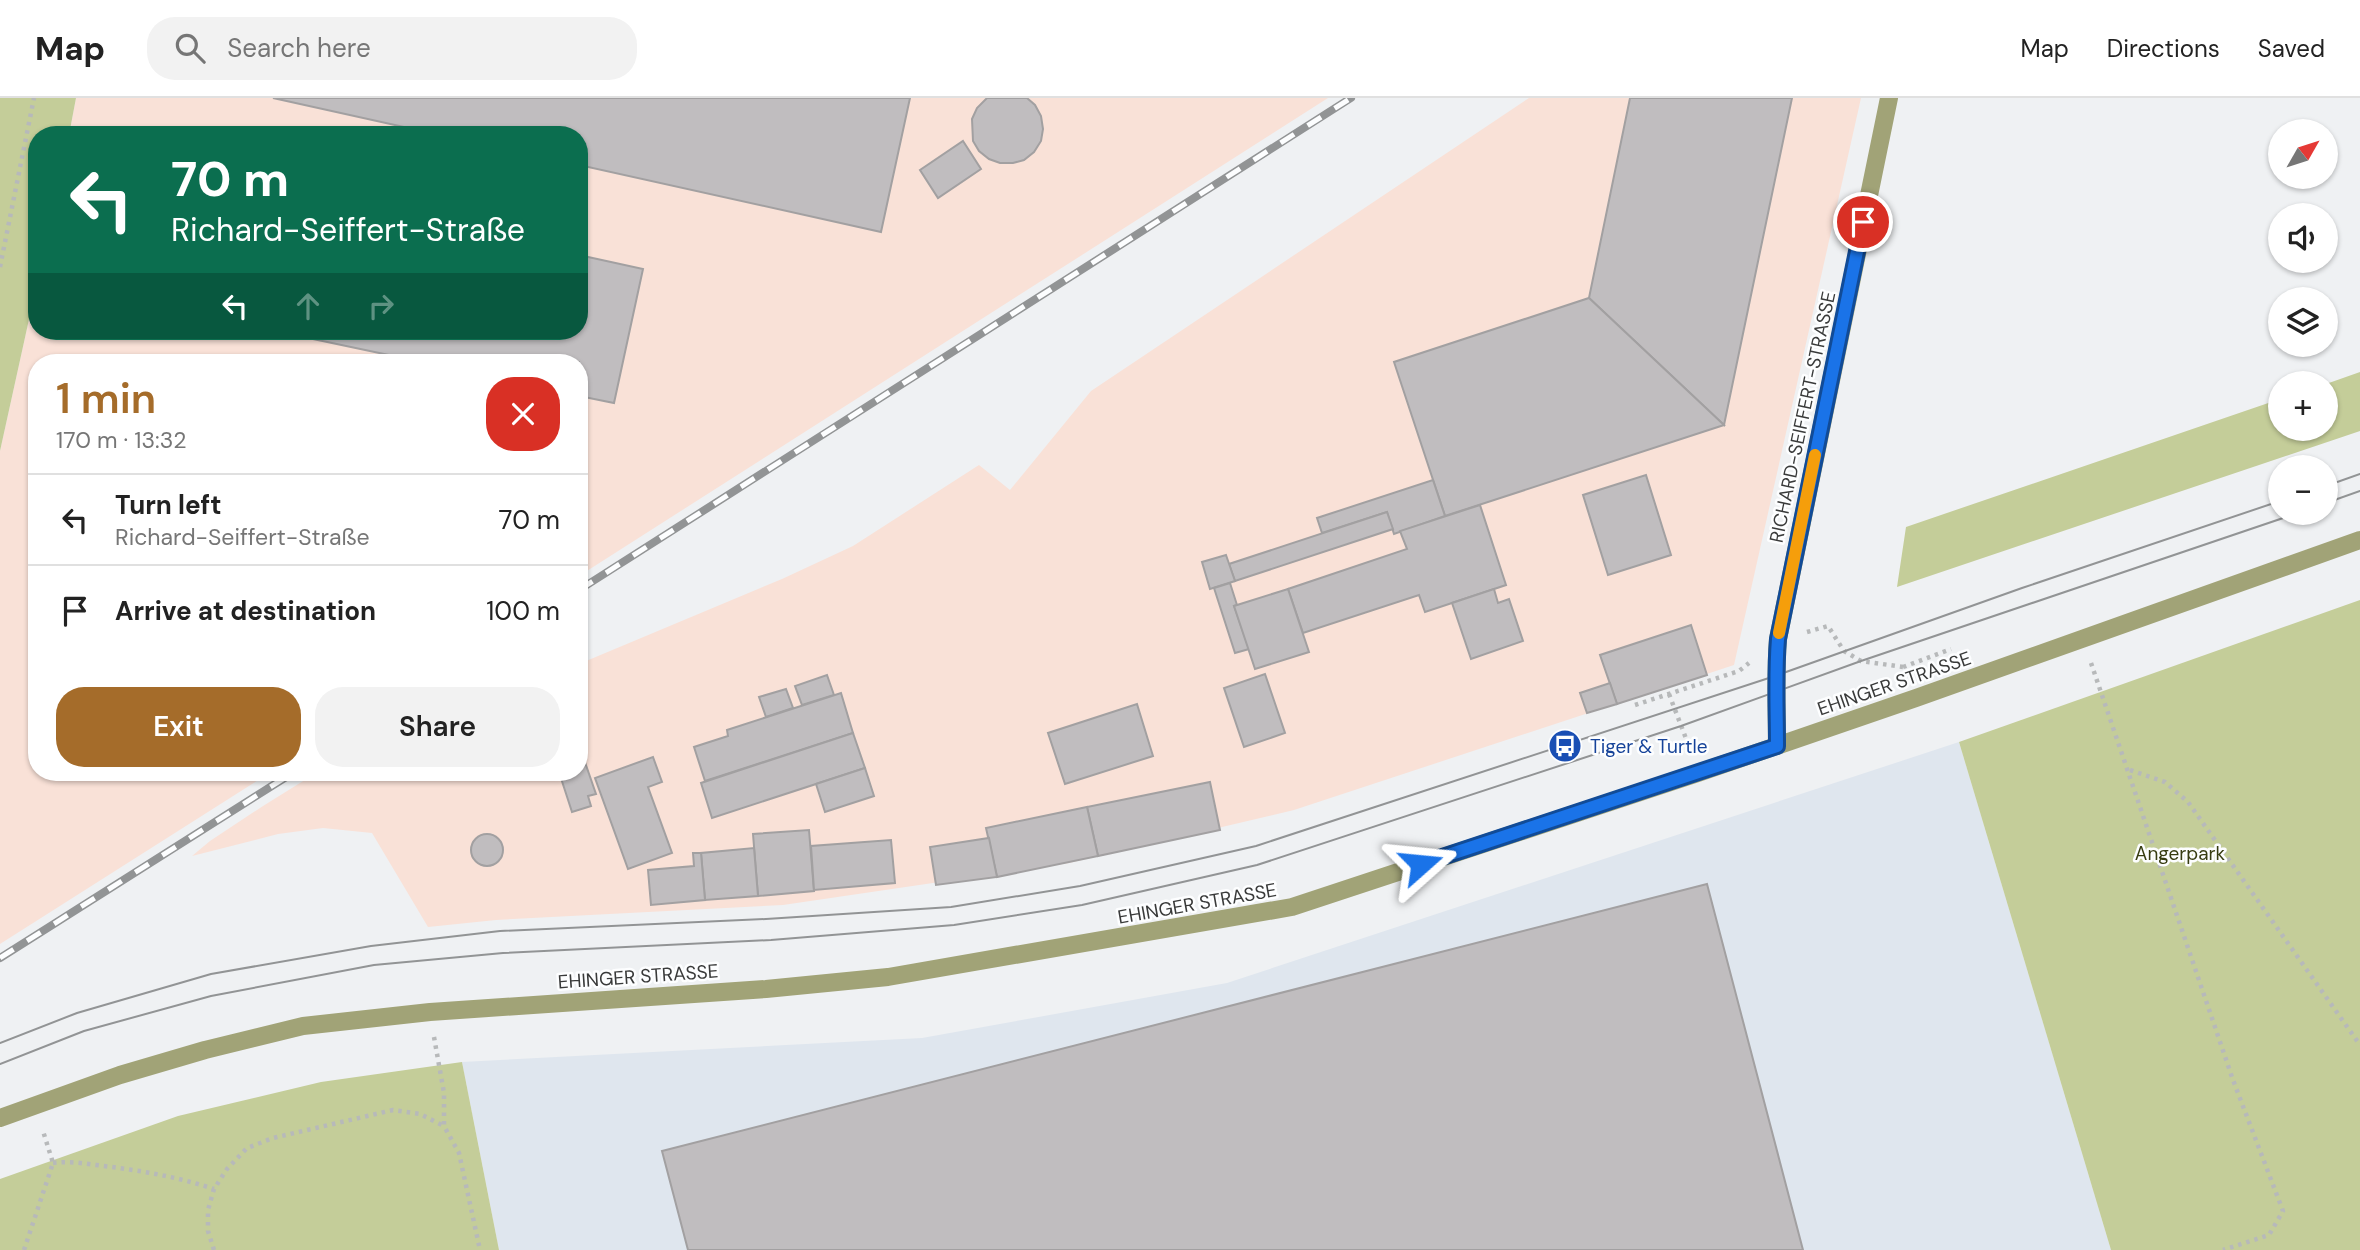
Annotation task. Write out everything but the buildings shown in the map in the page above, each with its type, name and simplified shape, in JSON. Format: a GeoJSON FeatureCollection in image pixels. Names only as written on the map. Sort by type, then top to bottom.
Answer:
{"type":"FeatureCollection","features":[{"type":"Feature","properties":{"kind":"street","name":"RICHARD-SEIFFERT-STRASSE"},"geometry":{"type":"LineString","coordinates":[[1777,746],[1775,676],[1778,639],[1889,98]]}},
{"type":"Feature","properties":{"kind":"street","name":"EHINGER STRASSE"},"geometry":{"type":"LineString","coordinates":[[0,1118],[120,1075],[205,1050],[303,1026],[430,1012],[766,989],[888,977],[1292,907],[1777,746],[2360,540]]}},
{"type":"Feature","properties":{"kind":"path"},"geometry":{"type":"LineString","coordinates":[[28,126],[34,98]]}},
{"type":"Feature","properties":{"kind":"path"},"geometry":{"type":"LineString","coordinates":[[0,267],[28,128]]}},
{"type":"Feature","properties":{"kind":"path"},"geometry":{"type":"LineString","coordinates":[[1635,705],[1739,671],[1778,639],[1828,626],[1844,651],[1861,661],[1903,667]]}},
{"type":"Feature","properties":{"kind":"path"},"geometry":{"type":"LineString","coordinates":[[2083,639],[2130,770],[2233,1080],[2283,1211],[2269,1235],[2223,1250]]}},
{"type":"Feature","properties":{"kind":"path"},"geometry":{"type":"LineString","coordinates":[[1669,694],[1698,773]]}},
{"type":"Feature","properties":{"kind":"path"},"geometry":{"type":"LineString","coordinates":[[2130,770],[2165,782],[2188,802],[2360,1045]]}},
{"type":"Feature","properties":{"kind":"path"},"geometry":{"type":"LineString","coordinates":[[430,1012],[444,1093],[444,1126],[459,1153],[480,1250]]}},
{"type":"Feature","properties":{"kind":"path"},"geometry":{"type":"LineString","coordinates":[[214,1250],[208,1231],[208,1210],[214,1189],[227,1169],[247,1148],[273,1138],[393,1110],[420,1114],[444,1126]]}},
{"type":"Feature","properties":{"kind":"path"},"geometry":{"type":"LineString","coordinates":[[24,1250],[53,1163],[77,1163],[166,1175],[214,1189]]}},
{"type":"Feature","properties":{"kind":"shaded area"},"geometry":{"type":"Polygon","coordinates":[[[76,98],[1328,98],[588,570],[588,354],[28,354],[28,781],[257,781],[0,944],[0,451],[28,324],[28,340],[588,340],[588,126],[71,126],[76,98]]]}},
{"type":"Feature","properties":{"kind":"shaded area"},"geometry":{"type":"Polygon","coordinates":[[[1529,98],[1861,98],[1734,665],[1294,810],[1069,863],[783,905],[496,920],[428,927],[372,833],[323,828],[278,834],[192,856],[210,841],[303,781],[588,781],[588,660],[782,579],[853,546],[979,465],[1010,490],[1091,391],[1529,98]]]}},
{"type":"Feature","properties":{"kind":"shaded area"},"geometry":{"type":"Polygon","coordinates":[[[1959,742],[2111,1250],[499,1250],[462,1062],[922,1038],[1227,983],[1959,742]]]}},
{"type":"Feature","properties":{"kind":"green space"},"geometry":{"type":"Polygon","coordinates":[[[0,98],[76,98],[71,126],[28,126],[28,324],[0,451],[0,98]]]}},
{"type":"Feature","properties":{"kind":"green space"},"geometry":{"type":"Polygon","coordinates":[[[2360,372],[2360,431],[2338,438],[2338,380],[2360,372]]]}},
{"type":"Feature","properties":{"kind":"green space"},"geometry":{"type":"Polygon","coordinates":[[[2268,403],[2268,441],[2330,441],[2289,455],[2268,455],[2268,462],[1897,587],[1906,527],[2268,403]]]}},
{"type":"Feature","properties":{"kind":"green space","name":"Angerpark"},"geometry":{"type":"Polygon","coordinates":[[[2360,600],[2360,1250],[2111,1250],[1959,742],[2360,600]]]}},
{"type":"Feature","properties":{"kind":"green space"},"geometry":{"type":"Polygon","coordinates":[[[462,1062],[499,1250],[0,1250],[0,1179],[178,1116],[321,1082],[462,1062]]]}},
{"type":"Feature","properties":{"kind":"tram line"},"geometry":{"type":"LineString","coordinates":[[2338,482],[2360,474]]}},
{"type":"Feature","properties":{"kind":"tram line"},"geometry":{"type":"LineString","coordinates":[[2338,499],[2360,491]]}},
{"type":"Feature","properties":{"kind":"tram line"},"geometry":{"type":"LineString","coordinates":[[0,1043],[77,1013],[211,974],[371,946],[500,931],[766,919],[951,907],[1080,886],[1256,846],[1775,676],[2022,588],[2268,505]]}},
{"type":"Feature","properties":{"kind":"tram line"},"geometry":{"type":"LineString","coordinates":[[0,1064],[84,1031],[211,996],[374,965],[503,953],[771,940],[954,925],[1082,905],[1257,865],[1681,726],[1861,661],[2268,523]]}},
{"type":"Feature","properties":{"kind":"railway"},"geometry":{"type":"LineString","coordinates":[[588,584],[1351,98]]}},
{"type":"Feature","properties":{"kind":"railway"},"geometry":{"type":"LineString","coordinates":[[0,958],[280,781]]}},
{"type":"Feature","properties":{"kind":"slow traffic"},"geometry":{"type":"LineString","coordinates":[[1779,633],[1815,455]]}},
{"type":"Feature","properties":{"kind":"place","name":"Tiger & Turtle"},"geometry":{"type":"Point","coordinates":[1565,746]}},
{"type":"Feature","properties":{"kind":"route"},"geometry":{"type":"LineString","coordinates":[[1421,864],[1777,746],[1775,676],[1778,639],[1863,222]]}}]}
